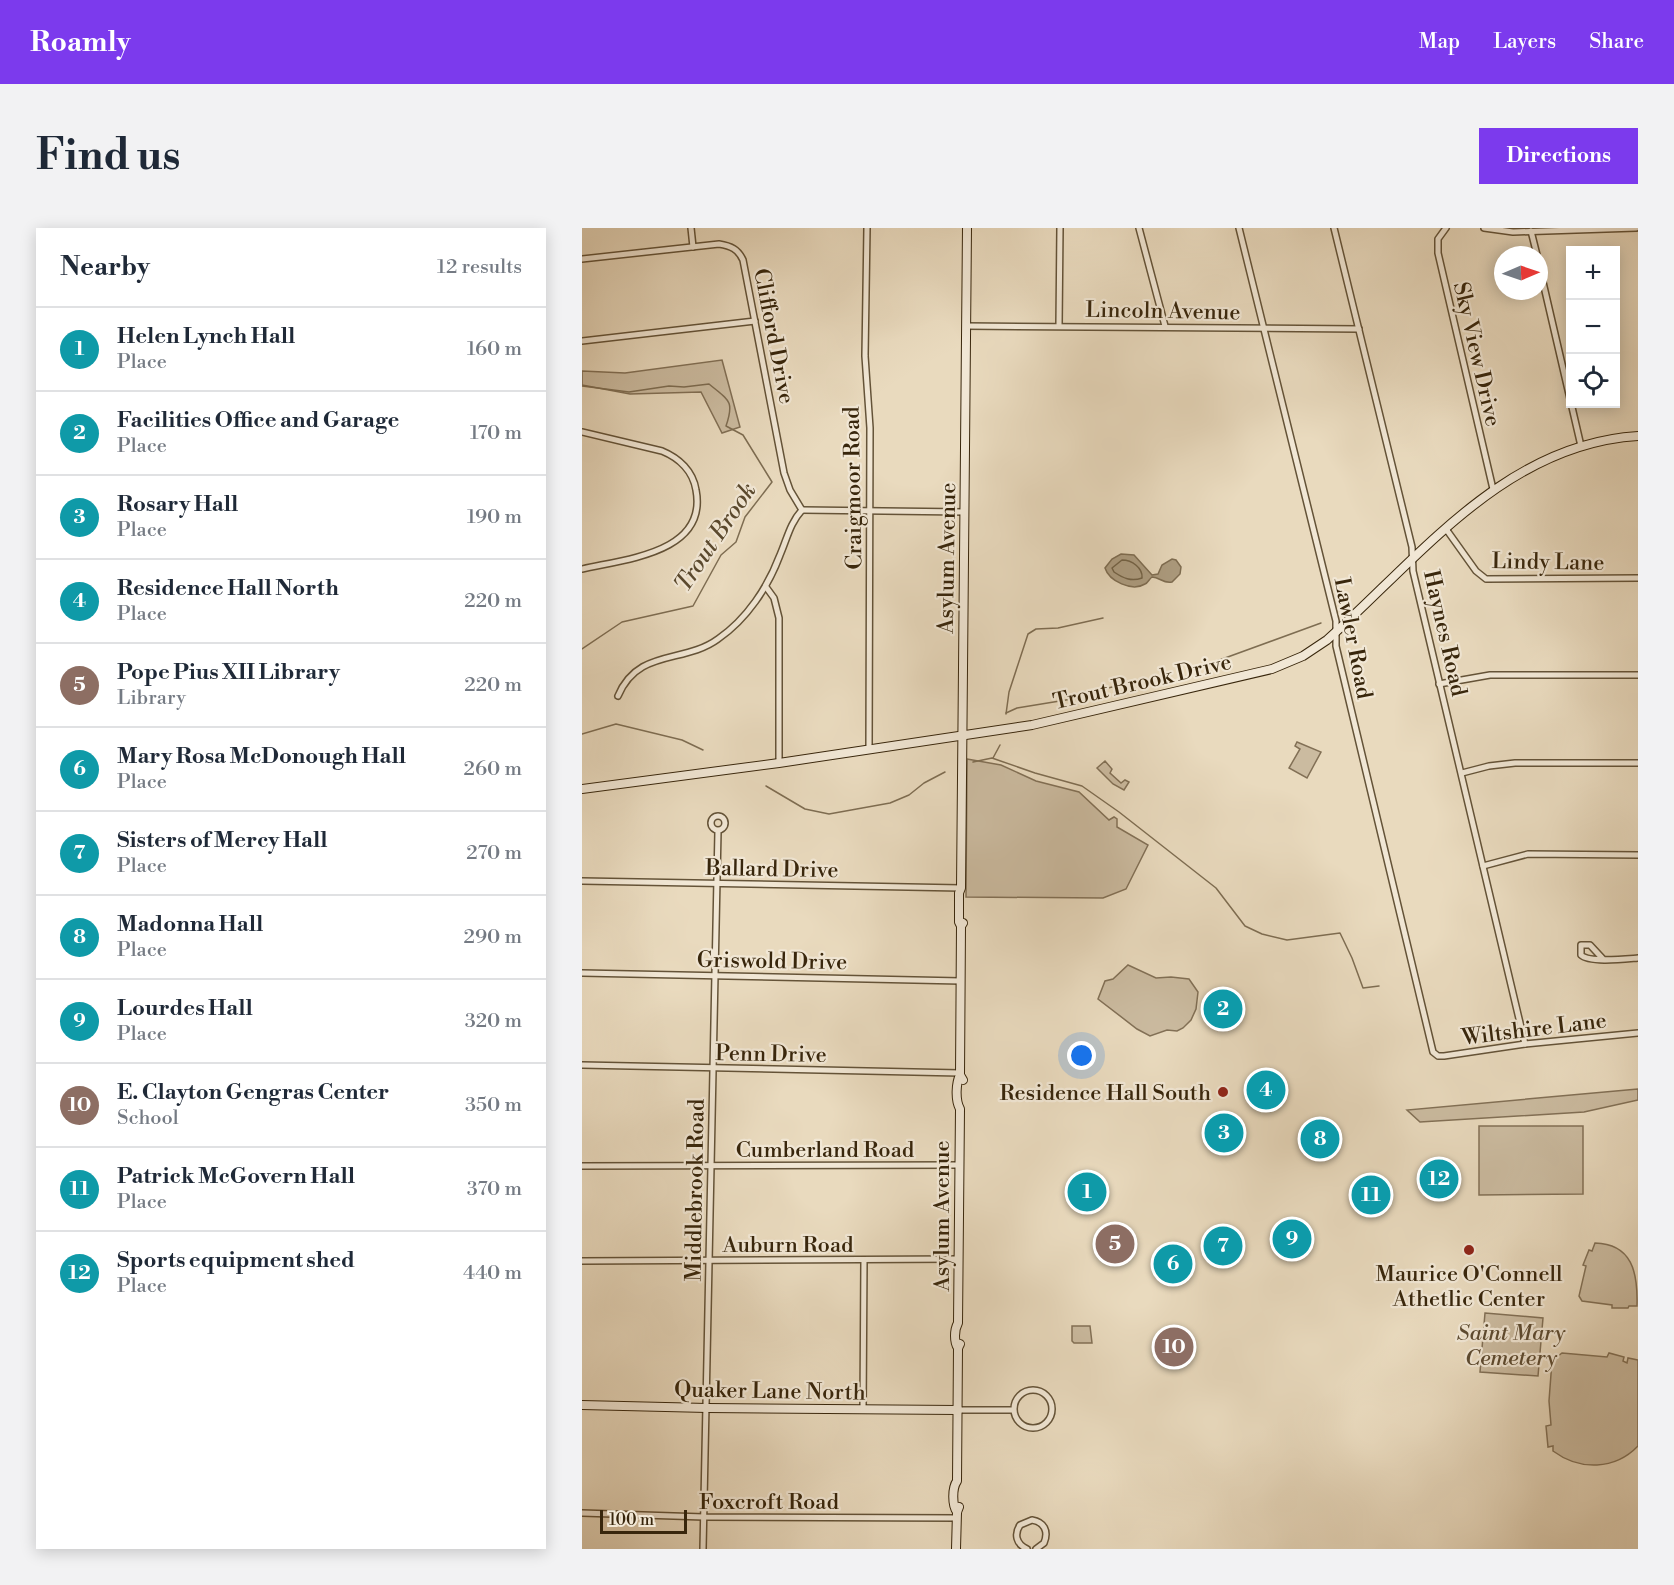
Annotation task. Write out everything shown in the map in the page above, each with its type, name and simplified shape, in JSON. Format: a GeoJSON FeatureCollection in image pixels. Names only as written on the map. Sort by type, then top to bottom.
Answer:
{"type":"FeatureCollection","features":[{"type":"Feature","properties":{"kind":"main road","name":"Asylum Avenue"},"geometry":{"type":"LineString","coordinates":[[956,1549],[960,1484],[957,1481],[958,1348],[961,1336],[961,1327],[958,1323],[959,1165],[960,1109],[963,1104],[963,1080],[960,1074],[961,926],[964,922],[964,893],[961,888],[967,228]]}},
{"type":"Feature","properties":{"kind":"main road","name":"Trout Brook Drive"},"geometry":{"type":"LineString","coordinates":[[582,789],[778,763],[1032,725],[1272,669],[1304,656],[1336,632],[1446,529],[1493,489],[1540,463],[1581,446],[1638,436]]}},
{"type":"Feature","properties":{"kind":"main road","name":"Quaker Lane North"},"geometry":{"type":"LineString","coordinates":[[582,1405],[958,1410]]}},
{"type":"Feature","properties":{"kind":"street"},"geometry":{"type":"LineString","coordinates":[[692,228],[693,247]]}},
{"type":"Feature","properties":{"kind":"street","name":"Craigmoor Road"},"geometry":{"type":"LineString","coordinates":[[867,228],[865,356],[870,428],[869,749]]}},
{"type":"Feature","properties":{"kind":"street"},"geometry":{"type":"LineString","coordinates":[[1059,325],[1060,228]]}},
{"type":"Feature","properties":{"kind":"street"},"geometry":{"type":"LineString","coordinates":[[1139,228],[1164,326]]}},
{"type":"Feature","properties":{"kind":"street","name":"Lawler Road"},"geometry":{"type":"LineString","coordinates":[[1239,228],[1336,621],[1336,646],[1428,1038],[1435,1054]]}},
{"type":"Feature","properties":{"kind":"street","name":"Haynes Road"},"geometry":{"type":"LineString","coordinates":[[1334,228],[1412,546],[1413,572],[1525,1044]]}},
{"type":"Feature","properties":{"kind":"street","name":"Sky View Drive"},"geometry":{"type":"LineString","coordinates":[[1446,228],[1438,239],[1438,253],[1493,489]]}},
{"type":"Feature","properties":{"kind":"street"},"geometry":{"type":"LineString","coordinates":[[1484,228],[1505,231],[1636,228]]}},
{"type":"Feature","properties":{"kind":"street"},"geometry":{"type":"LineString","coordinates":[[1531,231],[1535,246]]}},
{"type":"Feature","properties":{"kind":"street","name":"Clifford Drive"},"geometry":{"type":"LineString","coordinates":[[582,259],[728,245],[740,254],[784,473],[790,490],[802,510]]}},
{"type":"Feature","properties":{"kind":"street"},"geometry":{"type":"LineString","coordinates":[[1547,300],[1581,446]]}},
{"type":"Feature","properties":{"kind":"street"},"geometry":{"type":"LineString","coordinates":[[582,341],[755,321]]}},
{"type":"Feature","properties":{"kind":"street","name":"Lincoln Avenue"},"geometry":{"type":"LineString","coordinates":[[966,326],[1359,329]]}},
{"type":"Feature","properties":{"kind":"street"},"geometry":{"type":"LineString","coordinates":[[582,432],[672,455],[689,471],[697,499],[696,513],[690,525],[672,544],[582,569]]}},
{"type":"Feature","properties":{"kind":"street"},"geometry":{"type":"LineString","coordinates":[[618,696],[626,681],[636,670],[719,639],[742,617],[766,587],[791,525],[802,510],[965,512]]}},
{"type":"Feature","properties":{"kind":"street","name":"Lindy Lane"},"geometry":{"type":"LineString","coordinates":[[1446,529],[1476,572],[1486,579],[1638,578]]}},
{"type":"Feature","properties":{"kind":"street"},"geometry":{"type":"LineString","coordinates":[[766,587],[774,598],[779,618],[778,763]]}},
{"type":"Feature","properties":{"kind":"street"},"geometry":{"type":"LineString","coordinates":[[1439,684],[1490,675],[1638,675]]}},
{"type":"Feature","properties":{"kind":"street"},"geometry":{"type":"LineString","coordinates":[[1462,773],[1489,766],[1515,763],[1638,763]]}},
{"type":"Feature","properties":{"kind":"street","name":"Middlebrook Road"},"geometry":{"type":"LineString","coordinates":[[704,1549],[718,831]]}},
{"type":"Feature","properties":{"kind":"street"},"geometry":{"type":"LineString","coordinates":[[1484,866],[1528,855],[1638,855]]}},
{"type":"Feature","properties":{"kind":"street","name":"Ballard Drive"},"geometry":{"type":"LineString","coordinates":[[582,881],[961,888]]}},
{"type":"Feature","properties":{"kind":"street"},"geometry":{"type":"LineString","coordinates":[[1604,959],[1638,958]]}},
{"type":"Feature","properties":{"kind":"street","name":"Griswold Drive"},"geometry":{"type":"LineString","coordinates":[[582,973],[961,981]]}},
{"type":"Feature","properties":{"kind":"street","name":"Wiltshire Lane"},"geometry":{"type":"LineString","coordinates":[[1435,1054],[1444,1056],[1525,1044],[1638,1033]]}},
{"type":"Feature","properties":{"kind":"street","name":"Penn Drive"},"geometry":{"type":"LineString","coordinates":[[582,1065],[960,1074]]}},
{"type":"Feature","properties":{"kind":"street","name":"Cumberland Road"},"geometry":{"type":"LineString","coordinates":[[582,1166],[959,1165]]}},
{"type":"Feature","properties":{"kind":"street","name":"Auburn Road"},"geometry":{"type":"LineString","coordinates":[[582,1261],[959,1259]]}},
{"type":"Feature","properties":{"kind":"street"},"geometry":{"type":"LineString","coordinates":[[863,1410],[864,1260]]}},
{"type":"Feature","properties":{"kind":"street"},"geometry":{"type":"LineString","coordinates":[[1032,1390],[1044,1394],[1052,1407],[1048,1421],[1035,1429],[1020,1424],[1013,1410],[1019,1396],[1032,1390]]}},
{"type":"Feature","properties":{"kind":"street"},"geometry":{"type":"LineString","coordinates":[[958,1410],[1013,1410]]}},
{"type":"Feature","properties":{"kind":"street","name":"Foxcroft Road"},"geometry":{"type":"LineString","coordinates":[[582,1513],[704,1517],[957,1515]]}},
{"type":"Feature","properties":{"kind":"street"},"geometry":{"type":"LineString","coordinates":[[1027,1549],[1018,1542],[1016,1533],[1020,1525],[1032,1520],[1042,1524],[1046,1531],[1044,1543],[1036,1549]]}},
{"type":"Feature","properties":{"kind":"green space"},"geometry":{"type":"Polygon","coordinates":[[[722,360],[740,427],[722,433],[701,392],[630,394],[582,385],[582,371],[625,373],[722,360]]]}},
{"type":"Feature","properties":{"kind":"green space"},"geometry":{"type":"Polygon","coordinates":[[[1297,742],[1321,752],[1307,778],[1289,768],[1300,749],[1295,746],[1297,742]]]}},
{"type":"Feature","properties":{"kind":"green space"},"geometry":{"type":"Polygon","coordinates":[[[967,759],[1001,765],[1036,781],[1079,792],[1109,820],[1114,817],[1117,819],[1117,827],[1148,845],[1126,889],[1103,898],[966,897],[967,759]]]}},
{"type":"Feature","properties":{"kind":"green space"},"geometry":{"type":"Polygon","coordinates":[[[1105,761],[1112,769],[1110,773],[1121,783],[1125,780],[1129,782],[1124,790],[1113,784],[1097,768],[1105,761]]]}},
{"type":"Feature","properties":{"kind":"green space"},"geometry":{"type":"Polygon","coordinates":[[[1128,965],[1156,978],[1189,979],[1198,992],[1196,1009],[1191,1020],[1183,1028],[1177,1031],[1167,1030],[1150,1036],[1137,1029],[1098,999],[1105,981],[1113,979],[1128,965]]]}},
{"type":"Feature","properties":{"kind":"green space"},"geometry":{"type":"Polygon","coordinates":[[[1638,1089],[1638,1100],[1584,1112],[1420,1122],[1407,1110],[1638,1089]]]}},
{"type":"Feature","properties":{"kind":"green space"},"geometry":{"type":"Polygon","coordinates":[[[1479,1126],[1583,1126],[1583,1194],[1479,1195],[1479,1126]]]}},
{"type":"Feature","properties":{"kind":"green space"},"geometry":{"type":"Polygon","coordinates":[[[1595,1243],[1617,1248],[1625,1254],[1634,1271],[1637,1306],[1612,1308],[1612,1305],[1582,1301],[1579,1296],[1586,1266],[1583,1265],[1589,1250],[1592,1251],[1595,1243]]]}},
{"type":"Feature","properties":{"kind":"green space","name":"Saint Mary Cemetery"},"geometry":{"type":"Polygon","coordinates":[[[1485,1313],[1543,1318],[1538,1376],[1480,1372],[1485,1313]]]}},
{"type":"Feature","properties":{"kind":"green space"},"geometry":{"type":"Polygon","coordinates":[[[1072,1326],[1090,1326],[1092,1343],[1074,1343],[1072,1326]]]}},
{"type":"Feature","properties":{"kind":"green space"},"geometry":{"type":"Polygon","coordinates":[[[1562,1353],[1607,1357],[1609,1353],[1624,1357],[1623,1361],[1627,1363],[1628,1358],[1638,1360],[1638,1446],[1619,1460],[1586,1465],[1563,1458],[1553,1451],[1553,1446],[1548,1447],[1546,1426],[1551,1425],[1549,1401],[1552,1361],[1562,1353]]]}},
{"type":"Feature","properties":{"kind":"water"},"geometry":{"type":"Polygon","coordinates":[[[1121,554],[1134,555],[1152,575],[1158,574],[1162,565],[1172,559],[1176,560],[1181,567],[1180,574],[1172,582],[1152,577],[1140,586],[1122,584],[1111,577],[1105,568],[1112,559],[1121,554]]]}},
{"type":"Feature","properties":{"kind":"waterway","name":"Trout Brook"},"geometry":{"type":"LineString","coordinates":[[582,386],[629,392],[669,386],[709,384],[728,401],[730,411],[726,426],[743,435],[772,482],[745,517],[736,542],[721,555],[693,606],[622,622],[582,649]]}},
{"type":"Feature","properties":{"kind":"waterway"},"geometry":{"type":"LineString","coordinates":[[1006,714],[1009,692],[1028,634],[1036,629],[1058,628],[1103,618]]}},
{"type":"Feature","properties":{"kind":"waterway"},"geometry":{"type":"LineString","coordinates":[[1203,666],[1321,623]]}},
{"type":"Feature","properties":{"kind":"waterway"},"geometry":{"type":"LineString","coordinates":[[1006,713],[1017,708],[1072,699],[1080,694],[1131,683]]}},
{"type":"Feature","properties":{"kind":"waterway"},"geometry":{"type":"LineString","coordinates":[[582,734],[616,724],[682,740],[703,750]]}},
{"type":"Feature","properties":{"kind":"waterway"},"geometry":{"type":"LineString","coordinates":[[993,758],[1000,745]]}},
{"type":"Feature","properties":{"kind":"waterway"},"geometry":{"type":"LineString","coordinates":[[973,762],[992,758],[1082,786],[1216,888],[1245,926],[1262,934],[1287,940],[1340,933],[1363,988],[1379,986]]}},
{"type":"Feature","properties":{"kind":"waterway"},"geometry":{"type":"LineString","coordinates":[[766,786],[805,809],[829,814],[890,803],[909,795],[924,783],[945,772]]}},
{"type":"Feature","properties":{"kind":"place","name":"Facilities Office and Garage"},"geometry":{"type":"Point","coordinates":[1223,1009]}},
{"type":"Feature","properties":{"kind":"place","name":"Residence Hall North"},"geometry":{"type":"Point","coordinates":[1266,1090]}},
{"type":"Feature","properties":{"kind":"place","name":"Residence Hall South"},"geometry":{"type":"Point","coordinates":[1223,1092]}},
{"type":"Feature","properties":{"kind":"place","name":"Rosary Hall"},"geometry":{"type":"Point","coordinates":[1224,1133]}},
{"type":"Feature","properties":{"kind":"place","name":"Madonna Hall"},"geometry":{"type":"Point","coordinates":[1320,1139]}},
{"type":"Feature","properties":{"kind":"place","name":"Sports equipment shed"},"geometry":{"type":"Point","coordinates":[1439,1179]}},
{"type":"Feature","properties":{"kind":"place","name":"Helen Lynch Hall"},"geometry":{"type":"Point","coordinates":[1087,1192]}},
{"type":"Feature","properties":{"kind":"place","name":"Patrick McGovern Hall"},"geometry":{"type":"Point","coordinates":[1371,1195]}},
{"type":"Feature","properties":{"kind":"place","name":"Lourdes Hall"},"geometry":{"type":"Point","coordinates":[1292,1239]}},
{"type":"Feature","properties":{"kind":"place","name":"Pope Pius XII Library"},"geometry":{"type":"Point","coordinates":[1115,1244]}},
{"type":"Feature","properties":{"kind":"place","name":"Sisters of Mercy Hall"},"geometry":{"type":"Point","coordinates":[1223,1246]}},
{"type":"Feature","properties":{"kind":"place","name":"Maurice O'Connell Athetlic Center"},"geometry":{"type":"Point","coordinates":[1469,1250]}},
{"type":"Feature","properties":{"kind":"place","name":"Mary Rosa McDonough Hall"},"geometry":{"type":"Point","coordinates":[1173,1264]}},
{"type":"Feature","properties":{"kind":"place","name":"E. Clayton Gengras Center"},"geometry":{"type":"Point","coordinates":[1174,1347]}}]}
